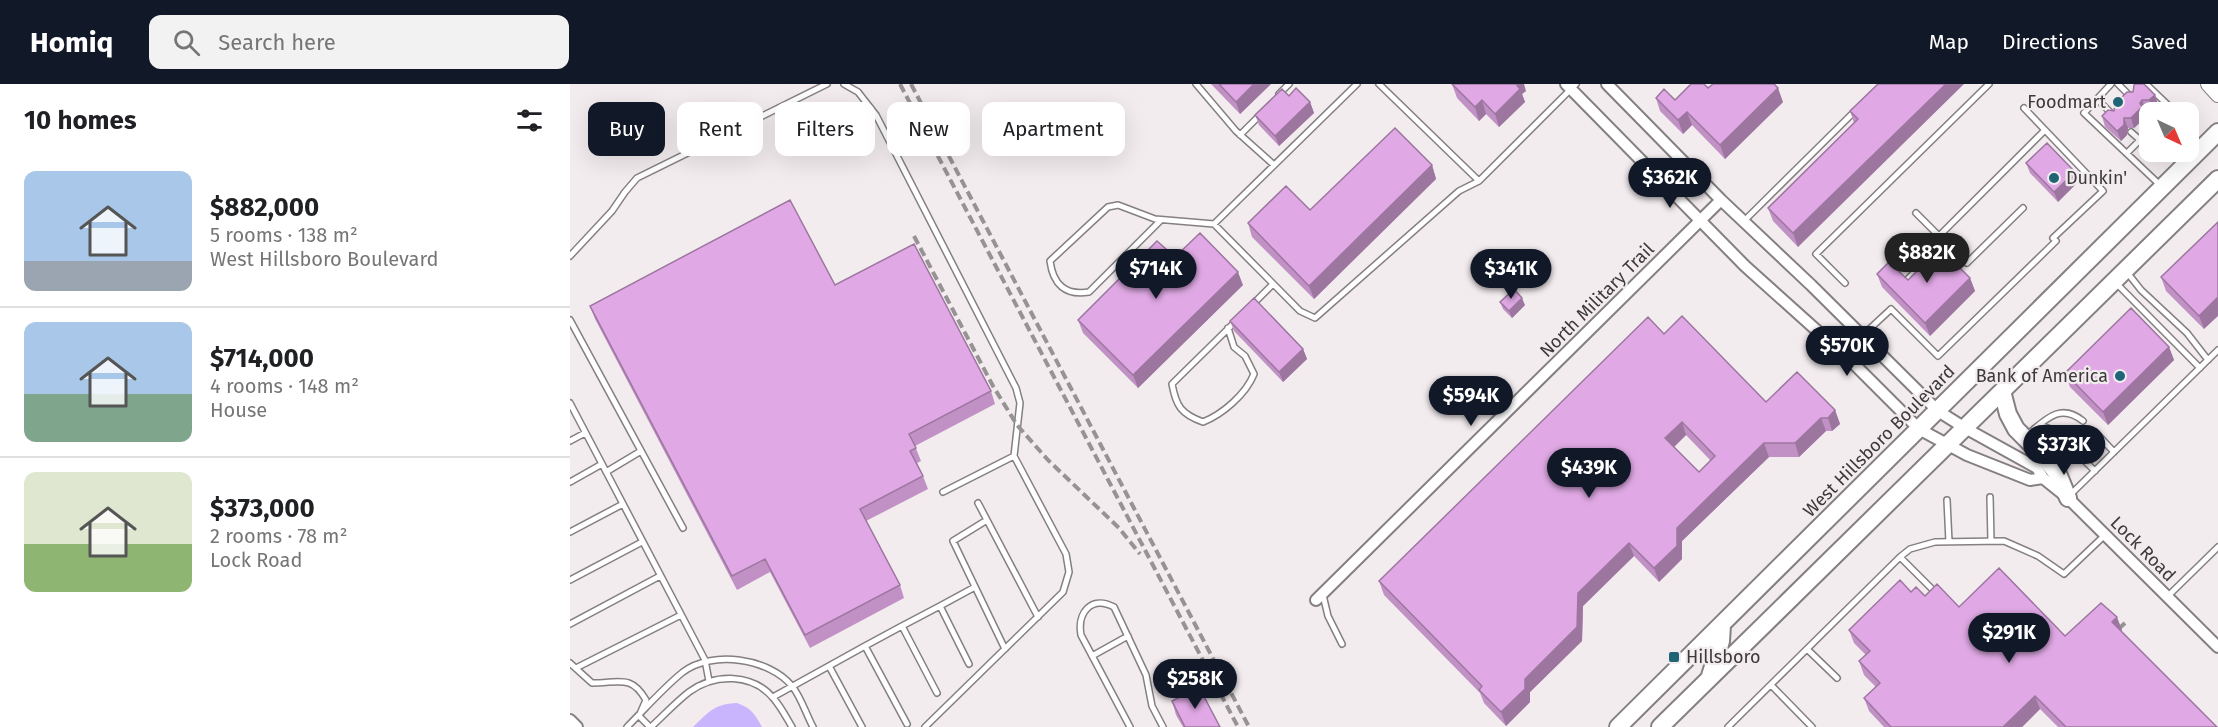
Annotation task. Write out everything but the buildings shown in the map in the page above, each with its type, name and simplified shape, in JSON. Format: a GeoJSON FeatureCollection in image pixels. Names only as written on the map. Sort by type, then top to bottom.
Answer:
{"type":"FeatureCollection","features":[{"type":"Feature","properties":{"kind":"main road","name":"West Hillsboro Boulevard"},"geometry":{"type":"LineString","coordinates":[[1618,727],[2218,132]]}},
{"type":"Feature","properties":{"kind":"main road"},"geometry":{"type":"LineString","coordinates":[[1660,727],[2218,179]]}},
{"type":"Feature","properties":{"kind":"main road"},"geometry":{"type":"LineString","coordinates":[[2002,391],[2008,414],[2016,429],[2059,476],[2068,498]]}},
{"type":"Feature","properties":{"kind":"main road"},"geometry":{"type":"LineString","coordinates":[[1710,678],[1722,641],[1722,625]]}},
{"type":"Feature","properties":{"kind":"street","name":"Lock Road"},"geometry":{"type":"LineString","coordinates":[[1607,84],[1743,222],[1938,411],[2037,468],[2043,478],[2068,498],[2218,647]]}},
{"type":"Feature","properties":{"kind":"street"},"geometry":{"type":"LineString","coordinates":[[2208,84],[2218,94]]}},
{"type":"Feature","properties":{"kind":"street","name":"Lock Road"},"geometry":{"type":"LineString","coordinates":[[1571,86],[1745,266],[1853,363],[1919,429],[1947,446],[2030,480],[2043,478]]}},
{"type":"Feature","properties":{"kind":"street","name":"North Military Trail"},"geometry":{"type":"LineString","coordinates":[[1319,597],[1721,200]]}},
{"type":"Feature","properties":{"kind":"street"},"geometry":{"type":"LineString","coordinates":[[570,720],[577,727]]}},
{"type":"Feature","properties":{"kind":"lane"},"geometry":{"type":"LineString","coordinates":[[570,256],[612,211],[637,178],[827,84]]}},
{"type":"Feature","properties":{"kind":"lane"},"geometry":{"type":"LineString","coordinates":[[844,84],[858,92],[876,115],[1016,388],[1020,403],[1014,456],[1066,554],[1069,572],[1063,592],[925,727]]}},
{"type":"Feature","properties":{"kind":"lane"},"geometry":{"type":"LineString","coordinates":[[1196,84],[1240,135],[1274,165]]}},
{"type":"Feature","properties":{"kind":"lane"},"geometry":{"type":"LineString","coordinates":[[1272,101],[1288,84]]}},
{"type":"Feature","properties":{"kind":"lane"},"geometry":{"type":"LineString","coordinates":[[1214,224],[1357,84]]}},
{"type":"Feature","properties":{"kind":"lane"},"geometry":{"type":"LineString","coordinates":[[1379,84],[1479,181]]}},
{"type":"Feature","properties":{"kind":"lane"},"geometry":{"type":"LineString","coordinates":[[1845,283],[1816,254],[1989,84]]}},
{"type":"Feature","properties":{"kind":"lane"},"geometry":{"type":"LineString","coordinates":[[2118,84],[2134,99]]}},
{"type":"Feature","properties":{"kind":"lane"},"geometry":{"type":"LineString","coordinates":[[2146,84],[2165,102]]}},
{"type":"Feature","properties":{"kind":"lane"},"geometry":{"type":"LineString","coordinates":[[1161,220],[1089,292],[1077,294],[1061,288],[1052,273],[1050,261],[1108,207],[1118,205],[1161,220],[1214,224],[1300,311],[1315,318],[1459,191],[1479,181],[1571,86]]}},
{"type":"Feature","properties":{"kind":"lane"},"geometry":{"type":"LineString","coordinates":[[2107,86],[2084,113],[2162,187]]}},
{"type":"Feature","properties":{"kind":"lane"},"geometry":{"type":"LineString","coordinates":[[2097,99],[2115,117]]}},
{"type":"Feature","properties":{"kind":"lane"},"geometry":{"type":"LineString","coordinates":[[1862,336],[1891,309],[1938,356],[2103,190],[2024,108]]}},
{"type":"Feature","properties":{"kind":"lane"},"geometry":{"type":"LineString","coordinates":[[1743,222],[1857,109]]}},
{"type":"Feature","properties":{"kind":"lane"},"geometry":{"type":"LineString","coordinates":[[1240,135],[1264,110]]}},
{"type":"Feature","properties":{"kind":"lane"},"geometry":{"type":"LineString","coordinates":[[1939,236],[2045,130]]}},
{"type":"Feature","properties":{"kind":"lane"},"geometry":{"type":"LineString","coordinates":[[2131,132],[2139,139]]}},
{"type":"Feature","properties":{"kind":"lane"},"geometry":{"type":"LineString","coordinates":[[2127,153],[2139,141]]}},
{"type":"Feature","properties":{"kind":"lane"},"geometry":{"type":"LineString","coordinates":[[1916,213],[1967,263],[2024,208]]}},
{"type":"Feature","properties":{"kind":"lane"},"geometry":{"type":"LineString","coordinates":[[1908,279],[1944,241]]}},
{"type":"Feature","properties":{"kind":"lane"},"geometry":{"type":"LineString","coordinates":[[2120,276],[2141,290],[2187,333],[2208,360]]}},
{"type":"Feature","properties":{"kind":"lane"},"geometry":{"type":"LineString","coordinates":[[2120,276],[2200,368]]}},
{"type":"Feature","properties":{"kind":"lane"},"geometry":{"type":"LineString","coordinates":[[1250,306],[1273,284]]}},
{"type":"Feature","properties":{"kind":"lane"},"geometry":{"type":"LineString","coordinates":[[1228,328],[1234,347],[1251,364],[1254,374],[1250,384],[1218,417],[1203,422],[1188,416],[1175,401],[1172,384],[1228,328],[1243,313]]}},
{"type":"Feature","properties":{"kind":"lane"},"geometry":{"type":"LineString","coordinates":[[570,320],[682,528]]}},
{"type":"Feature","properties":{"kind":"lane"},"geometry":{"type":"LineString","coordinates":[[2068,498],[2218,350]]}},
{"type":"Feature","properties":{"kind":"lane"},"geometry":{"type":"LineString","coordinates":[[570,404],[705,660],[709,681]]}},
{"type":"Feature","properties":{"kind":"lane"},"geometry":{"type":"LineString","coordinates":[[2024,437],[2050,416],[2065,411],[2084,421]]}},
{"type":"Feature","properties":{"kind":"lane"},"geometry":{"type":"LineString","coordinates":[[2040,425],[2053,430],[2095,471]]}},
{"type":"Feature","properties":{"kind":"lane"},"geometry":{"type":"LineString","coordinates":[[570,441],[585,433]]}},
{"type":"Feature","properties":{"kind":"lane"},"geometry":{"type":"LineString","coordinates":[[2096,433],[2114,452]]}},
{"type":"Feature","properties":{"kind":"lane"},"geometry":{"type":"LineString","coordinates":[[606,472],[641,451]]}},
{"type":"Feature","properties":{"kind":"lane"},"geometry":{"type":"LineString","coordinates":[[943,492],[1014,456]]}},
{"type":"Feature","properties":{"kind":"lane"},"geometry":{"type":"LineString","coordinates":[[570,482],[602,464]]}},
{"type":"Feature","properties":{"kind":"lane"},"geometry":{"type":"LineString","coordinates":[[1990,497],[1991,541]]}},
{"type":"Feature","properties":{"kind":"lane"},"geometry":{"type":"LineString","coordinates":[[1947,500],[1949,542]]}},
{"type":"Feature","properties":{"kind":"lane"},"geometry":{"type":"LineString","coordinates":[[978,503],[1038,617]]}},
{"type":"Feature","properties":{"kind":"lane"},"geometry":{"type":"LineString","coordinates":[[570,532],[623,504]]}},
{"type":"Feature","properties":{"kind":"lane"},"geometry":{"type":"LineString","coordinates":[[987,519],[953,541],[1005,649]]}},
{"type":"Feature","properties":{"kind":"lane"},"geometry":{"type":"LineString","coordinates":[[1728,727],[1910,549],[1935,542],[2004,541],[2038,556],[2064,574],[2105,535]]}},
{"type":"Feature","properties":{"kind":"lane"},"geometry":{"type":"LineString","coordinates":[[570,580],[642,542]]}},
{"type":"Feature","properties":{"kind":"lane"},"geometry":{"type":"LineString","coordinates":[[2167,597],[2218,547]]}},
{"type":"Feature","properties":{"kind":"lane"},"geometry":{"type":"LineString","coordinates":[[1900,557],[1935,592]]}},
{"type":"Feature","properties":{"kind":"lane"},"geometry":{"type":"LineString","coordinates":[[570,624],[660,576]]}},
{"type":"Feature","properties":{"kind":"lane"},"geometry":{"type":"LineString","coordinates":[[773,697],[975,587]]}},
{"type":"Feature","properties":{"kind":"lane"},"geometry":{"type":"LineString","coordinates":[[1319,597],[1342,644]]}},
{"type":"Feature","properties":{"kind":"lane"},"geometry":{"type":"LineString","coordinates":[[1130,727],[1081,635],[1079,623],[1083,612],[1094,604],[1105,603],[1114,607],[1146,675],[1152,706],[1163,727]]}},
{"type":"Feature","properties":{"kind":"lane"},"geometry":{"type":"LineString","coordinates":[[940,606],[969,664]]}},
{"type":"Feature","properties":{"kind":"lane"},"geometry":{"type":"LineString","coordinates":[[576,668],[681,615]]}},
{"type":"Feature","properties":{"kind":"lane"},"geometry":{"type":"LineString","coordinates":[[903,626],[937,693]]}},
{"type":"Feature","properties":{"kind":"lane"},"geometry":{"type":"LineString","coordinates":[[1092,656],[1128,636]]}},
{"type":"Feature","properties":{"kind":"lane"},"geometry":{"type":"LineString","coordinates":[[865,646],[907,724]]}},
{"type":"Feature","properties":{"kind":"lane"},"geometry":{"type":"LineString","coordinates":[[1807,649],[1837,678]]}},
{"type":"Feature","properties":{"kind":"lane"},"geometry":{"type":"LineString","coordinates":[[627,727],[683,672],[705,660],[732,659],[764,666],[792,686],[813,727]]}},
{"type":"Feature","properties":{"kind":"lane"},"geometry":{"type":"LineString","coordinates":[[570,663],[592,682],[631,682],[639,688],[646,700],[639,716]]}},
{"type":"Feature","properties":{"kind":"lane"},"geometry":{"type":"LineString","coordinates":[[829,666],[861,727]]}},
{"type":"Feature","properties":{"kind":"lane"},"geometry":{"type":"LineString","coordinates":[[639,716],[650,727],[689,692],[709,681],[728,677],[744,680],[773,697],[792,727]]}},
{"type":"Feature","properties":{"kind":"lane"},"geometry":{"type":"LineString","coordinates":[[1771,685],[1812,727]]}},
{"type":"Feature","properties":{"kind":"shaded area"},"geometry":{"type":"Polygon","coordinates":[[[737,703],[752,712],[762,727],[693,727],[717,707],[737,703]]]}},
{"type":"Feature","properties":{"kind":"railway"},"geometry":{"type":"LineString","coordinates":[[900,84],[1238,727]]}},
{"type":"Feature","properties":{"kind":"railway"},"geometry":{"type":"LineString","coordinates":[[911,84],[1249,727]]}},
{"type":"Feature","properties":{"kind":"railway"},"geometry":{"type":"LineString","coordinates":[[914,236],[993,386],[1017,425],[1048,460],[1119,528],[1140,554]]}},
{"type":"Feature","properties":{"kind":"railway"},"geometry":{"type":"LineString","coordinates":[[2109,638],[2125,623]]}},
{"type":"Feature","properties":{"kind":"place","name":"Foodmart"},"geometry":{"type":"Point","coordinates":[2118,102]}},
{"type":"Feature","properties":{"kind":"place","name":"Dunkin'"},"geometry":{"type":"Point","coordinates":[2054,178]}},
{"type":"Feature","properties":{"kind":"place","name":"Bank of America"},"geometry":{"type":"Point","coordinates":[2120,376]}},
{"type":"Feature","properties":{"kind":"place","name":"Hillsboro"},"geometry":{"type":"Point","coordinates":[1674,657]}}]}
